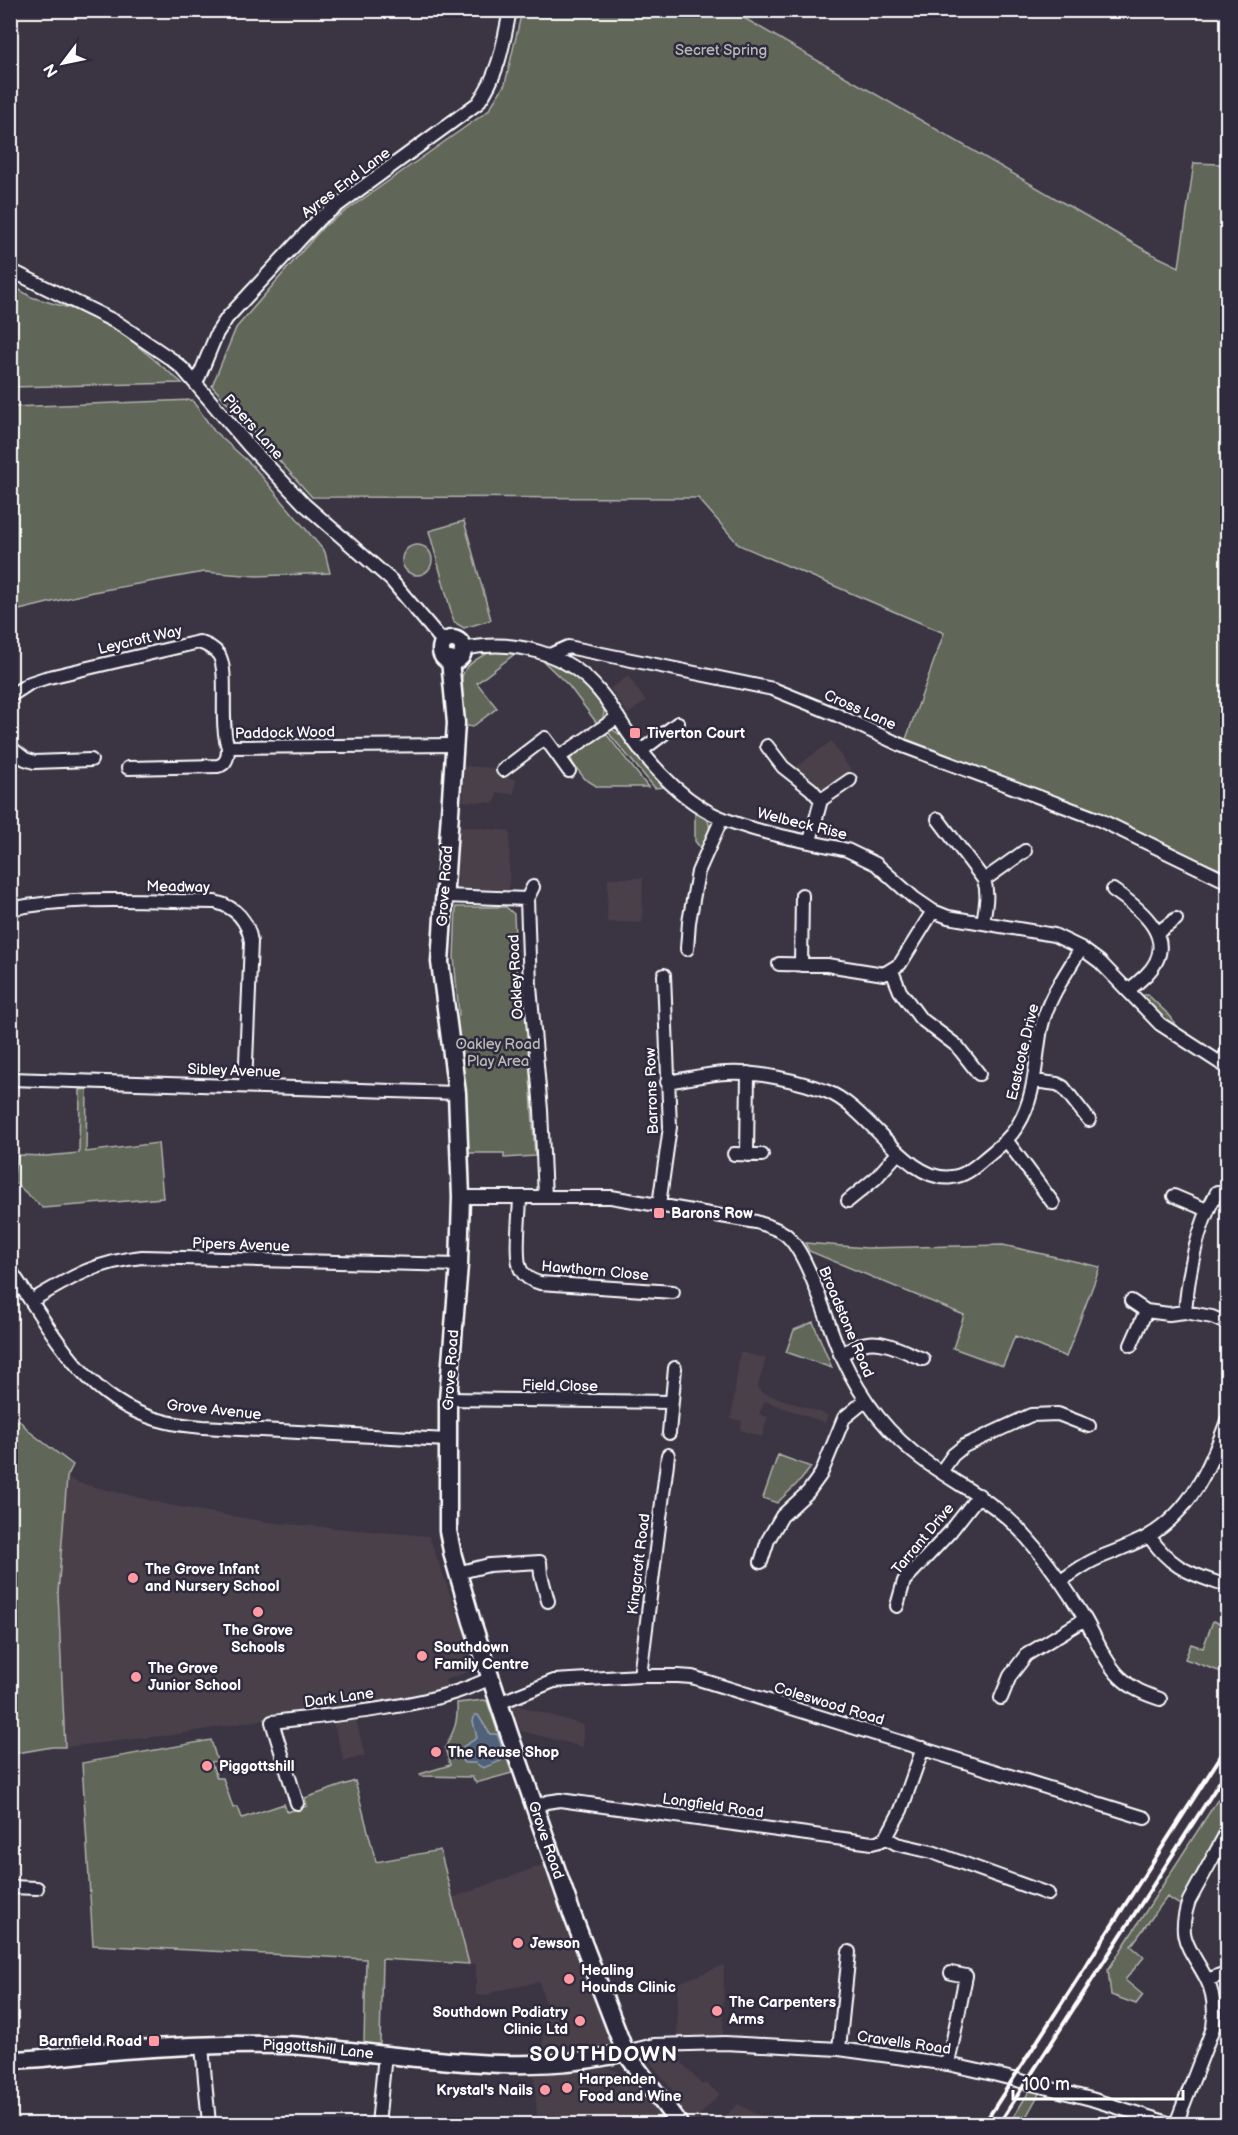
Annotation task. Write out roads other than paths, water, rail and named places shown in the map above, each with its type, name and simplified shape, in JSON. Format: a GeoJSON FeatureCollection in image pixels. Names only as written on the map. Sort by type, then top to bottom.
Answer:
{"type":"FeatureCollection","features":[{"type":"Feature","properties":{"kind":"street","name":"Ayres End Lane"},"geometry":{"type":"LineString","coordinates":[[196,384],[217,333],[227,318],[319,219],[478,103],[489,87],[498,65],[510,10]]}},
{"type":"Feature","properties":{"kind":"street","name":"Pipers Lane"},"geometry":{"type":"LineString","coordinates":[[10,270],[118,323],[171,359],[304,504],[392,579],[444,643]]}},
{"type":"Feature","properties":{"kind":"street","name":"Leycroft Way"},"geometry":{"type":"LineString","coordinates":[[10,696],[30,683],[45,678],[199,642],[215,650],[222,664],[224,732],[228,747]]}},
{"type":"Feature","properties":{"kind":"street","name":"Grove Road"},"geometry":{"type":"LineString","coordinates":[[444,643],[442,654],[457,655],[456,745],[440,962],[457,1093],[461,1197],[459,1265],[448,1399],[448,1531],[457,1573],[499,1703],[570,1907],[625,2052],[679,2124]]}},
{"type":"Feature","properties":{"kind":"street","name":"Cross Lane"},"geometry":{"type":"LineString","coordinates":[[457,655],[500,644],[550,655],[568,647],[773,688],[903,746],[1098,819],[1227,882]]}},
{"type":"Feature","properties":{"kind":"street","name":"Welbeck Rise"},"geometry":{"type":"LineString","coordinates":[[550,655],[573,667],[592,683],[641,750],[687,797],[703,808],[741,825],[847,850],[869,861],[933,911],[948,917],[1054,935],[1081,948],[1100,962],[1160,1024],[1224,1066]]}},
{"type":"Feature","properties":{"kind":"street"},"geometry":{"type":"LineString","coordinates":[[559,757],[618,717]]}},
{"type":"Feature","properties":{"kind":"street"},"geometry":{"type":"LineString","coordinates":[[641,750],[678,723]]}},
{"type":"Feature","properties":{"kind":"street"},"geometry":{"type":"LineString","coordinates":[[503,770],[545,738],[569,771]]}},
{"type":"Feature","properties":{"kind":"street","name":"Paddock Wood"},"geometry":{"type":"LineString","coordinates":[[128,768],[218,766],[227,759],[228,747],[456,745]]}},
{"type":"Feature","properties":{"kind":"street"},"geometry":{"type":"LineString","coordinates":[[10,747],[25,759],[34,762],[91,760]]}},
{"type":"Feature","properties":{"kind":"street"},"geometry":{"type":"LineString","coordinates":[[767,747],[783,767],[821,800]]}},
{"type":"Feature","properties":{"kind":"street"},"geometry":{"type":"LineString","coordinates":[[810,841],[821,800],[850,780]]}},
{"type":"Feature","properties":{"kind":"street"},"geometry":{"type":"LineString","coordinates":[[687,949],[689,922],[698,872],[722,818]]}},
{"type":"Feature","properties":{"kind":"street"},"geometry":{"type":"LineString","coordinates":[[938,819],[984,880],[987,899],[982,923]]}},
{"type":"Feature","properties":{"kind":"street"},"geometry":{"type":"LineString","coordinates":[[984,880],[1025,851]]}},
{"type":"Feature","properties":{"kind":"street"},"geometry":{"type":"LineString","coordinates":[[1113,890],[1145,914],[1157,933],[1159,948],[1153,966],[1147,975],[1128,990]]}},
{"type":"Feature","properties":{"kind":"street","name":"Oakley Road"},"geometry":{"type":"LineString","coordinates":[[445,896],[530,893],[530,986],[541,1110],[545,1197]]}},
{"type":"Feature","properties":{"kind":"street"},"geometry":{"type":"LineString","coordinates":[[801,965],[802,895]]}},
{"type":"Feature","properties":{"kind":"street","name":"Meadway"},"geometry":{"type":"LineString","coordinates":[[10,909],[77,900],[215,902],[232,909],[244,921],[251,942],[245,1086]]}},
{"type":"Feature","properties":{"kind":"street"},"geometry":{"type":"LineString","coordinates":[[780,964],[827,965],[884,974],[900,964],[933,911]]}},
{"type":"Feature","properties":{"kind":"street"},"geometry":{"type":"LineString","coordinates":[[1157,933],[1176,919]]}},
{"type":"Feature","properties":{"kind":"street","name":"Eastcote Drive"},"geometry":{"type":"LineString","coordinates":[[668,1082],[725,1073],[748,1073],[818,1089],[852,1106],[898,1153],[911,1163],[934,1176],[953,1177],[973,1168],[1007,1141],[1019,1124],[1028,1105],[1034,1081],[1041,1028],[1048,1003],[1081,948]]}},
{"type":"Feature","properties":{"kind":"street"},"geometry":{"type":"LineString","coordinates":[[892,971],[900,991],[916,1012],[957,1046],[979,1074]]}},
{"type":"Feature","properties":{"kind":"street","name":"Barrons Row"},"geometry":{"type":"LineString","coordinates":[[659,1205],[670,1127],[664,975]]}},
{"type":"Feature","properties":{"kind":"street"},"geometry":{"type":"LineString","coordinates":[[1224,1066],[1227,1050]]}},
{"type":"Feature","properties":{"kind":"street"},"geometry":{"type":"LineString","coordinates":[[747,1155],[748,1073]]}},
{"type":"Feature","properties":{"kind":"street","name":"Sibley Avenue"},"geometry":{"type":"LineString","coordinates":[[10,1079],[457,1093]]}},
{"type":"Feature","properties":{"kind":"street"},"geometry":{"type":"LineString","coordinates":[[1034,1081],[1063,1087],[1089,1120]]}},
{"type":"Feature","properties":{"kind":"street"},"geometry":{"type":"LineString","coordinates":[[1007,1141],[1053,1203]]}},
{"type":"Feature","properties":{"kind":"street"},"geometry":{"type":"LineString","coordinates":[[848,1201],[876,1178],[898,1153]]}},
{"type":"Feature","properties":{"kind":"street"},"geometry":{"type":"LineString","coordinates":[[734,1155],[762,1155]]}},
{"type":"Feature","properties":{"kind":"street"},"geometry":{"type":"LineString","coordinates":[[1185,1312],[1189,1271],[1207,1210],[1217,1192]]}},
{"type":"Feature","properties":{"kind":"street","name":"Broadstone Road"},"geometry":{"type":"LineString","coordinates":[[461,1197],[611,1197],[756,1222],[786,1235],[794,1242],[804,1261],[852,1379],[878,1417],[903,1443],[941,1472],[979,1495],[1023,1533],[1060,1581],[1114,1670],[1139,1691],[1160,1699]]}},
{"type":"Feature","properties":{"kind":"street","name":"Hawthorn Close"},"geometry":{"type":"LineString","coordinates":[[520,1197],[518,1262],[522,1274],[527,1278],[540,1283],[673,1292]]}},
{"type":"Feature","properties":{"kind":"street"},"geometry":{"type":"LineString","coordinates":[[1174,1197],[1207,1210]]}},
{"type":"Feature","properties":{"kind":"street","name":"Pipers Avenue"},"geometry":{"type":"LineString","coordinates":[[31,1301],[77,1274],[98,1265],[142,1257],[459,1265]]}},
{"type":"Feature","properties":{"kind":"street","name":"Grove Avenue"},"geometry":{"type":"LineString","coordinates":[[10,1270],[59,1344],[89,1380],[121,1404],[166,1422],[203,1427],[447,1440]]}},
{"type":"Feature","properties":{"kind":"street"},"geometry":{"type":"LineString","coordinates":[[1131,1301],[1146,1311],[1169,1314],[1185,1312],[1212,1317],[1227,1324]]}},
{"type":"Feature","properties":{"kind":"street"},"geometry":{"type":"LineString","coordinates":[[1131,1345],[1138,1334],[1146,1311]]}},
{"type":"Feature","properties":{"kind":"street"},"geometry":{"type":"LineString","coordinates":[[840,1354],[864,1344],[874,1343],[886,1344],[923,1359]]}},
{"type":"Feature","properties":{"kind":"street"},"geometry":{"type":"LineString","coordinates":[[669,1433],[675,1368]]}},
{"type":"Feature","properties":{"kind":"street","name":"Field Close"},"geometry":{"type":"LineString","coordinates":[[448,1399],[672,1402]]}},
{"type":"Feature","properties":{"kind":"street"},"geometry":{"type":"LineString","coordinates":[[761,1562],[774,1529],[786,1511],[808,1492],[821,1474],[844,1418],[866,1400]]}},
{"type":"Feature","properties":{"kind":"street"},"geometry":{"type":"LineString","coordinates":[[941,1472],[953,1455],[964,1446],[1031,1415],[1058,1414],[1089,1426]]}},
{"type":"Feature","properties":{"kind":"street"},"geometry":{"type":"LineString","coordinates":[[1060,1581],[1085,1565],[1149,1536],[1175,1515],[1194,1493],[1213,1460],[1227,1418]]}},
{"type":"Feature","properties":{"kind":"street","name":"Kingcroft Road"},"geometry":{"type":"LineString","coordinates":[[640,1676],[668,1455]]}},
{"type":"Feature","properties":{"kind":"street","name":"Tarrant Drive"},"geometry":{"type":"LineString","coordinates":[[897,1606],[904,1581],[950,1532],[979,1495]]}},
{"type":"Feature","properties":{"kind":"street"},"geometry":{"type":"LineString","coordinates":[[1149,1536],[1165,1557],[1181,1569],[1218,1583]]}},
{"type":"Feature","properties":{"kind":"street"},"geometry":{"type":"LineString","coordinates":[[457,1573],[489,1565],[540,1562],[548,1601]]}},
{"type":"Feature","properties":{"kind":"street"},"geometry":{"type":"LineString","coordinates":[[1001,1698],[1010,1676],[1026,1655],[1085,1619]]}},
{"type":"Feature","properties":{"kind":"street","name":"Coleswood Road"},"geometry":{"type":"LineString","coordinates":[[499,1703],[554,1681],[640,1676],[692,1677],[1145,1818]]}},
{"type":"Feature","properties":{"kind":"street","name":"Dark Lane"},"geometry":{"type":"LineString","coordinates":[[297,1803],[272,1722],[340,1714],[417,1701],[457,1692],[491,1678]]}},
{"type":"Feature","properties":{"kind":"street"},"geometry":{"type":"LineString","coordinates":[[886,1838],[901,1810],[923,1748]]}},
{"type":"Feature","properties":{"kind":"street","name":"Longfield Road"},"geometry":{"type":"LineString","coordinates":[[535,1807],[560,1800],[872,1843],[886,1838],[897,1844],[932,1852],[1048,1894]]}},
{"type":"Feature","properties":{"kind":"street"},"geometry":{"type":"LineString","coordinates":[[1176,2124],[1213,2028],[1214,2007],[1207,1980],[1186,1946],[1183,1924],[1189,1900],[1227,1830]]}},
{"type":"Feature","properties":{"kind":"street"},"geometry":{"type":"LineString","coordinates":[[10,1887],[37,1888]]}},
{"type":"Feature","properties":{"kind":"street"},"geometry":{"type":"LineString","coordinates":[[839,2049],[849,1953]]}},
{"type":"Feature","properties":{"kind":"street"},"geometry":{"type":"LineString","coordinates":[[948,2064],[966,1976],[951,1972]]}},
{"type":"Feature","properties":{"kind":"street"},"geometry":{"type":"LineString","coordinates":[[1207,1980],[1227,1972]]}},
{"type":"Feature","properties":{"kind":"street","name":"Cravells Road"},"geometry":{"type":"LineString","coordinates":[[625,2052],[654,2045],[725,2043],[839,2049],[948,2064],[1055,2089],[1171,2124]]}},
{"type":"Feature","properties":{"kind":"street","name":"Piggottshill Lane"},"geometry":{"type":"LineString","coordinates":[[10,2060],[43,2059],[122,2050],[202,2046],[285,2045],[385,2055],[543,2064],[625,2052]]}},
{"type":"Feature","properties":{"kind":"street"},"geometry":{"type":"LineString","coordinates":[[202,2046],[208,2124]]}},
{"type":"Feature","properties":{"kind":"street"},"geometry":{"type":"LineString","coordinates":[[378,2124],[385,2055]]}},
{"type":"Feature","properties":{"kind":"water"},"geometry":{"type":"Polygon","coordinates":[[[475,1715],[478,1715],[490,1734],[497,1734],[501,1744],[501,1761],[483,1768],[475,1763],[464,1763],[459,1756],[461,1748],[477,1738],[473,1721],[475,1715]]]}},
{"type":"Feature","properties":{"kind":"railway"},"geometry":{"type":"LineString","coordinates":[[984,2124],[1228,1745]]}},
{"type":"Feature","properties":{"kind":"railway"},"geometry":{"type":"LineString","coordinates":[[999,2124],[1228,1769]]}},
{"type":"Feature","properties":{"kind":"place","name":"Tiverton Court"},"geometry":{"type":"Point","coordinates":[635,733]}},
{"type":"Feature","properties":{"kind":"place","name":"Barons Row"},"geometry":{"type":"Point","coordinates":[659,1213]}},
{"type":"Feature","properties":{"kind":"place","name":"The Grove Infant and Nursery School"},"geometry":{"type":"Point","coordinates":[133,1578]}},
{"type":"Feature","properties":{"kind":"place","name":"The Grove Schools"},"geometry":{"type":"Point","coordinates":[258,1612]}},
{"type":"Feature","properties":{"kind":"place","name":"Southdown Family Centre"},"geometry":{"type":"Point","coordinates":[422,1656]}},
{"type":"Feature","properties":{"kind":"place","name":"The Grove Junior School"},"geometry":{"type":"Point","coordinates":[136,1677]}},
{"type":"Feature","properties":{"kind":"place","name":"The Reuse Shop"},"geometry":{"type":"Point","coordinates":[436,1752]}},
{"type":"Feature","properties":{"kind":"place","name":"Piggottshill"},"geometry":{"type":"Point","coordinates":[207,1766]}},
{"type":"Feature","properties":{"kind":"place","name":"Jewson"},"geometry":{"type":"Point","coordinates":[518,1943]}},
{"type":"Feature","properties":{"kind":"place","name":"Healing Hounds Clinic"},"geometry":{"type":"Point","coordinates":[569,1979]}},
{"type":"Feature","properties":{"kind":"place","name":"The Carpenters Arms"},"geometry":{"type":"Point","coordinates":[717,2011]}},
{"type":"Feature","properties":{"kind":"place","name":"Southdown Podiatry Clinic Ltd"},"geometry":{"type":"Point","coordinates":[580,2021]}},
{"type":"Feature","properties":{"kind":"place","name":"Barnfield Road"},"geometry":{"type":"Point","coordinates":[154,2041]}},
{"type":"Feature","properties":{"kind":"place","name":"Harpenden Food and Wine"},"geometry":{"type":"Point","coordinates":[567,2088]}},
{"type":"Feature","properties":{"kind":"place","name":"Krystal's Nails"},"geometry":{"type":"Point","coordinates":[545,2090]}},
{"type":"Feature","properties":{"kind":"district","name":"SOUTHDOWN"},"geometry":{"type":"Point","coordinates":[604,2054]}},
{"type":"Feature","properties":{"kind":"park label","name":"Secret Spring"},"geometry":{"type":"Point","coordinates":[721,50]}},
{"type":"Feature","properties":{"kind":"park label","name":"Oakley Road Play Area"},"geometry":{"type":"Point","coordinates":[498,1052]}}]}
